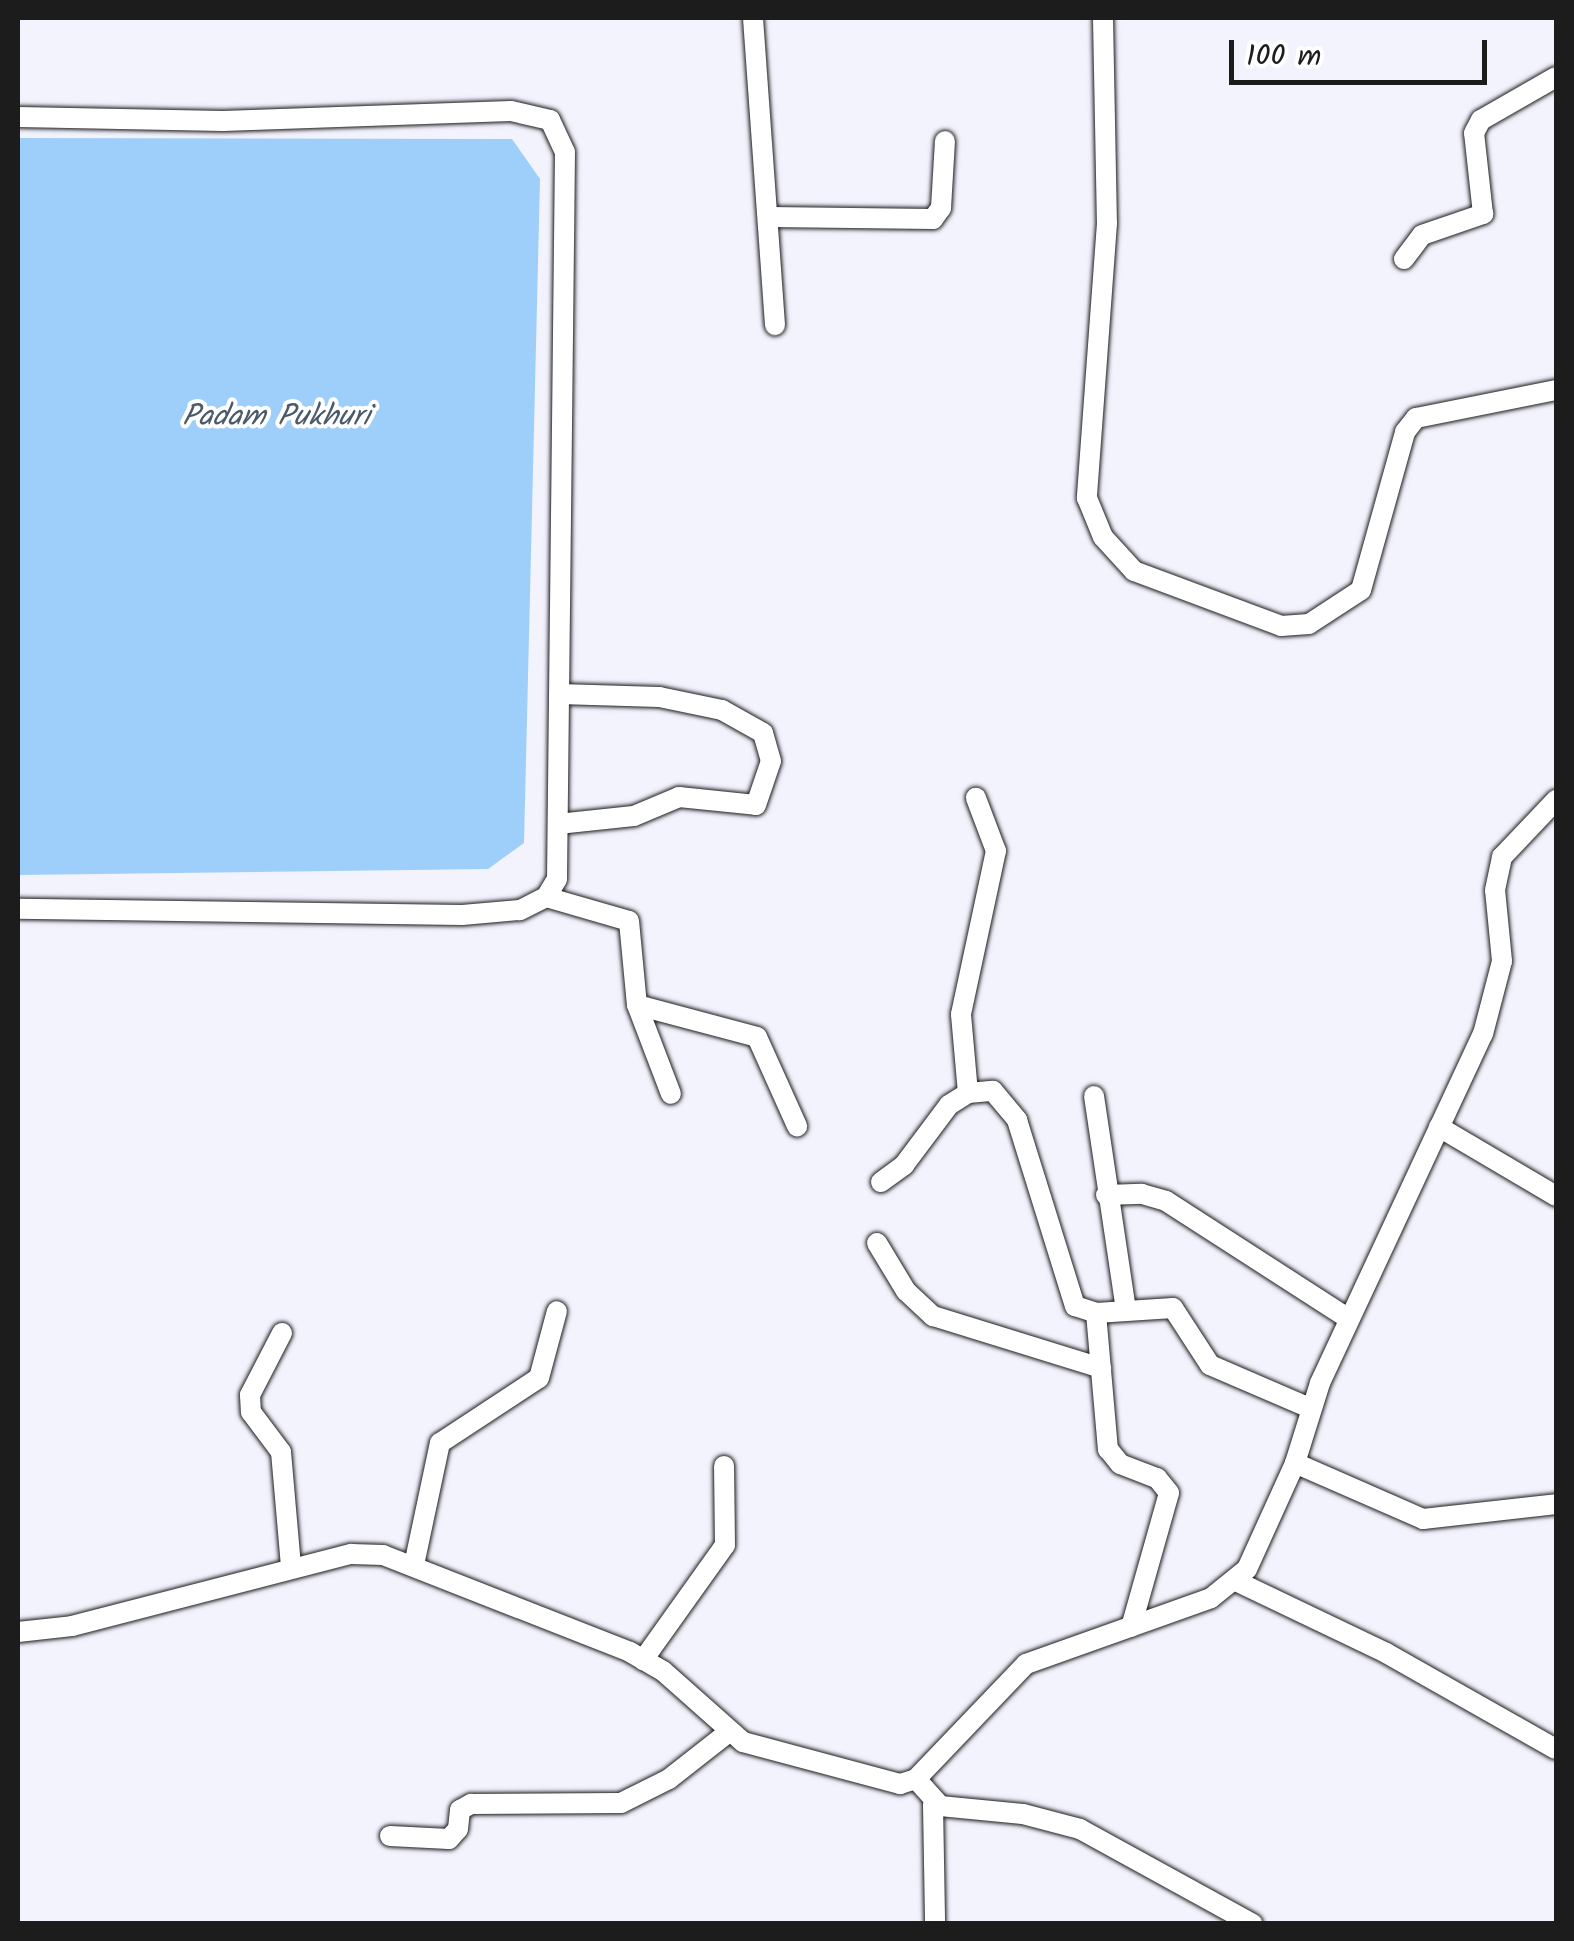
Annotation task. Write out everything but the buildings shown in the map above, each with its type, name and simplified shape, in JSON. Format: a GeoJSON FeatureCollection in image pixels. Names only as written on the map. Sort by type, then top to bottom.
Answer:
{"type":"FeatureCollection","features":[{"type":"Feature","properties":{"kind":"street"},"geometry":{"type":"LineString","coordinates":[[753,18],[775,325]]}},
{"type":"Feature","properties":{"kind":"street"},"geometry":{"type":"LineString","coordinates":[[1103,18],[1107,224],[1088,498],[1103,537],[1134,571],[1280,626],[1310,624],[1360,590],[1405,432],[1416,418],[1556,390]]}},
{"type":"Feature","properties":{"kind":"street"},"geometry":{"type":"LineString","coordinates":[[1404,259],[1422,235],[1483,214],[1474,133],[1481,120],[1556,77]]}},
{"type":"Feature","properties":{"kind":"street"},"geometry":{"type":"LineString","coordinates":[[18,117],[223,121],[511,111],[550,120],[565,152],[558,879],[546,898],[520,910],[462,915],[18,910]]}},
{"type":"Feature","properties":{"kind":"street"},"geometry":{"type":"LineString","coordinates":[[770,217],[933,219],[941,208],[944,141]]}},
{"type":"Feature","properties":{"kind":"street"},"geometry":{"type":"LineString","coordinates":[[558,824],[634,816],[679,796],[756,805],[771,761],[762,733],[722,710],[659,697],[559,694]]}},
{"type":"Feature","properties":{"kind":"street"},"geometry":{"type":"LineString","coordinates":[[968,1093],[960,1014],[996,851],[976,798]]}},
{"type":"Feature","properties":{"kind":"street"},"geometry":{"type":"LineString","coordinates":[[18,1632],[72,1626],[291,1568],[364,1554],[414,1565],[643,1660],[729,1732],[752,1745],[900,1784],[916,1779],[1026,1664],[1211,1598],[1236,1581],[1295,1463],[1310,1408],[1493,1006],[1502,961],[1496,872],[1513,841],[1556,800]]}},
{"type":"Feature","properties":{"kind":"street"},"geometry":{"type":"LineString","coordinates":[[546,898],[629,921],[637,1005],[671,1094]]}},
{"type":"Feature","properties":{"kind":"street"},"geometry":{"type":"LineString","coordinates":[[637,1005],[757,1037],[770,1054],[797,1126]]}},
{"type":"Feature","properties":{"kind":"street"},"geometry":{"type":"LineString","coordinates":[[881,1182],[904,1165],[939,1114],[968,1093],[993,1090],[1011,1106],[1068,1294],[1086,1313],[1173,1308],[1210,1365],[1310,1408]]}},
{"type":"Feature","properties":{"kind":"street"},"geometry":{"type":"LineString","coordinates":[[1094,1096],[1126,1308]]}},
{"type":"Feature","properties":{"kind":"street"},"geometry":{"type":"LineString","coordinates":[[1439,1127],[1556,1196]]}},
{"type":"Feature","properties":{"kind":"street"},"geometry":{"type":"LineString","coordinates":[[1106,1195],[1166,1201],[1349,1319]]}},
{"type":"Feature","properties":{"kind":"street"},"geometry":{"type":"LineString","coordinates":[[877,1244],[906,1291],[933,1316],[1101,1368]]}},
{"type":"Feature","properties":{"kind":"street"},"geometry":{"type":"LineString","coordinates":[[414,1565],[440,1443],[539,1378],[557,1311]]}},
{"type":"Feature","properties":{"kind":"street"},"geometry":{"type":"LineString","coordinates":[[1096,1314],[1112,1458],[1158,1478],[1169,1493],[1131,1627]]}},
{"type":"Feature","properties":{"kind":"street"},"geometry":{"type":"LineString","coordinates":[[282,1333],[250,1395],[251,1412],[281,1452],[291,1568]]}},
{"type":"Feature","properties":{"kind":"street"},"geometry":{"type":"LineString","coordinates":[[1295,1463],[1423,1519],[1556,1504]]}},
{"type":"Feature","properties":{"kind":"street"},"geometry":{"type":"LineString","coordinates":[[643,1660],[725,1545],[724,1466]]}},
{"type":"Feature","properties":{"kind":"street"},"geometry":{"type":"LineString","coordinates":[[1236,1581],[1386,1654],[1556,1749]]}},
{"type":"Feature","properties":{"kind":"street"},"geometry":{"type":"LineString","coordinates":[[390,1836],[449,1839],[456,1836],[460,1810],[470,1804],[621,1802],[670,1779],[729,1732]]}},
{"type":"Feature","properties":{"kind":"street"},"geometry":{"type":"LineString","coordinates":[[916,1779],[932,1804],[934,1924]]}},
{"type":"Feature","properties":{"kind":"street"},"geometry":{"type":"LineString","coordinates":[[932,1804],[1065,1824],[1147,1861],[1252,1924]]}},
{"type":"Feature","properties":{"kind":"water","name":"Padam Pukhuri"},"geometry":{"type":"Polygon","coordinates":[[[18,138],[512,139],[540,179],[524,843],[488,869],[18,875],[18,138]]]}}]}
